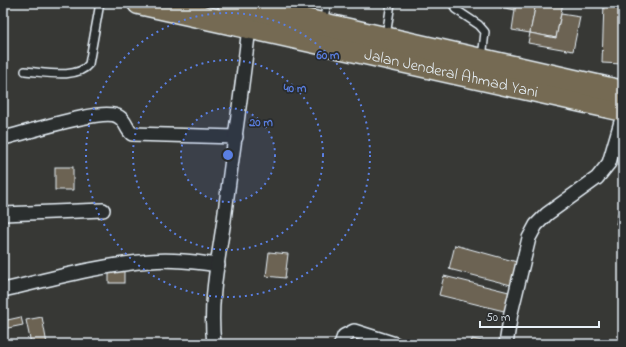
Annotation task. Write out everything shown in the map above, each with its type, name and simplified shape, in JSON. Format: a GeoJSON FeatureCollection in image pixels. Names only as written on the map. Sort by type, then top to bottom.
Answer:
{"type":"FeatureCollection","features":[{"type":"Feature","properties":{"kind":"highway","name":"Jalan Jenderal Ahmad Yani"},"geometry":{"type":"LineString","coordinates":[[139,3],[253,13],[323,24],[623,92]]}},
{"type":"Feature","properties":{"kind":"highway","name":"Jalan Jenderal Ahmad Yani"},"geometry":{"type":"LineString","coordinates":[[229,3],[253,13],[623,110]]}},
{"type":"Feature","properties":{"kind":"street"},"geometry":{"type":"LineString","coordinates":[[214,344],[212,302],[253,13]]}},
{"type":"Feature","properties":{"kind":"street"},"geometry":{"type":"LineString","coordinates":[[3,138],[77,118],[112,114],[120,117],[127,130],[132,134],[236,137]]}},
{"type":"Feature","properties":{"kind":"street"},"geometry":{"type":"LineString","coordinates":[[506,344],[511,313],[529,238],[536,226],[547,214],[592,181],[609,163],[623,115]]}},
{"type":"Feature","properties":{"kind":"street"},"geometry":{"type":"LineString","coordinates":[[3,214],[103,210]]}},
{"type":"Feature","properties":{"kind":"street"},"geometry":{"type":"LineString","coordinates":[[3,290],[70,275],[149,261],[189,261],[218,265]]}},
{"type":"Feature","properties":{"kind":"street"},"geometry":{"type":"LineString","coordinates":[[341,344],[344,336],[354,331],[395,344]]}},
{"type":"Feature","properties":{"kind":"lane"},"geometry":{"type":"LineString","coordinates":[[25,71],[74,74],[87,67],[89,64],[100,3]]}},
{"type":"Feature","properties":{"kind":"lane"},"geometry":{"type":"LineString","coordinates":[[323,24],[327,3]]}},
{"type":"Feature","properties":{"kind":"lane"},"geometry":{"type":"LineString","coordinates":[[386,38],[391,3]]}},
{"type":"Feature","properties":{"kind":"lane"},"geometry":{"type":"LineString","coordinates":[[453,3],[455,9],[479,25],[485,32],[482,60]]}},
{"type":"Feature","properties":{"kind":"building"},"geometry":{"type":"Polygon","coordinates":[[[482,3],[516,3],[515,10],[482,3]]]}},
{"type":"Feature","properties":{"kind":"building"},"geometry":{"type":"Polygon","coordinates":[[[516,3],[536,3],[530,33],[512,30],[516,3]]]}},
{"type":"Feature","properties":{"kind":"building"},"geometry":{"type":"Polygon","coordinates":[[[536,3],[563,3],[556,38],[530,33],[536,3]]]}},
{"type":"Feature","properties":{"kind":"building"},"geometry":{"type":"Polygon","coordinates":[[[604,3],[623,3],[623,64],[602,63],[604,3]]]}},
{"type":"Feature","properties":{"kind":"building"},"geometry":{"type":"Polygon","coordinates":[[[561,14],[580,17],[573,51],[528,43],[530,33],[556,38],[561,14]]]}},
{"type":"Feature","properties":{"kind":"building"},"geometry":{"type":"Polygon","coordinates":[[[55,167],[73,167],[73,190],[55,190],[55,167]]]}},
{"type":"Feature","properties":{"kind":"building"},"geometry":{"type":"Polygon","coordinates":[[[623,190],[623,225],[616,224],[623,190]]]}},
{"type":"Feature","properties":{"kind":"building"},"geometry":{"type":"Polygon","coordinates":[[[455,245],[517,262],[511,285],[449,269],[455,245]]]}},
{"type":"Feature","properties":{"kind":"building"},"geometry":{"type":"Polygon","coordinates":[[[269,252],[288,254],[285,278],[266,276],[269,252]]]}},
{"type":"Feature","properties":{"kind":"building"},"geometry":{"type":"Polygon","coordinates":[[[109,271],[124,271],[124,283],[109,283],[109,271]]]}},
{"type":"Feature","properties":{"kind":"building"},"geometry":{"type":"Polygon","coordinates":[[[444,276],[513,293],[508,312],[439,295],[444,276]]]}},
{"type":"Feature","properties":{"kind":"building"},"geometry":{"type":"Polygon","coordinates":[[[21,317],[23,325],[3,329],[3,321],[21,317]]]}},
{"type":"Feature","properties":{"kind":"building"},"geometry":{"type":"Polygon","coordinates":[[[42,317],[47,344],[31,344],[26,320],[42,317]]]}},
{"type":"Feature","properties":{"kind":"building"},"geometry":{"type":"Polygon","coordinates":[[[472,339],[498,344],[471,344],[472,339]]]}}]}
